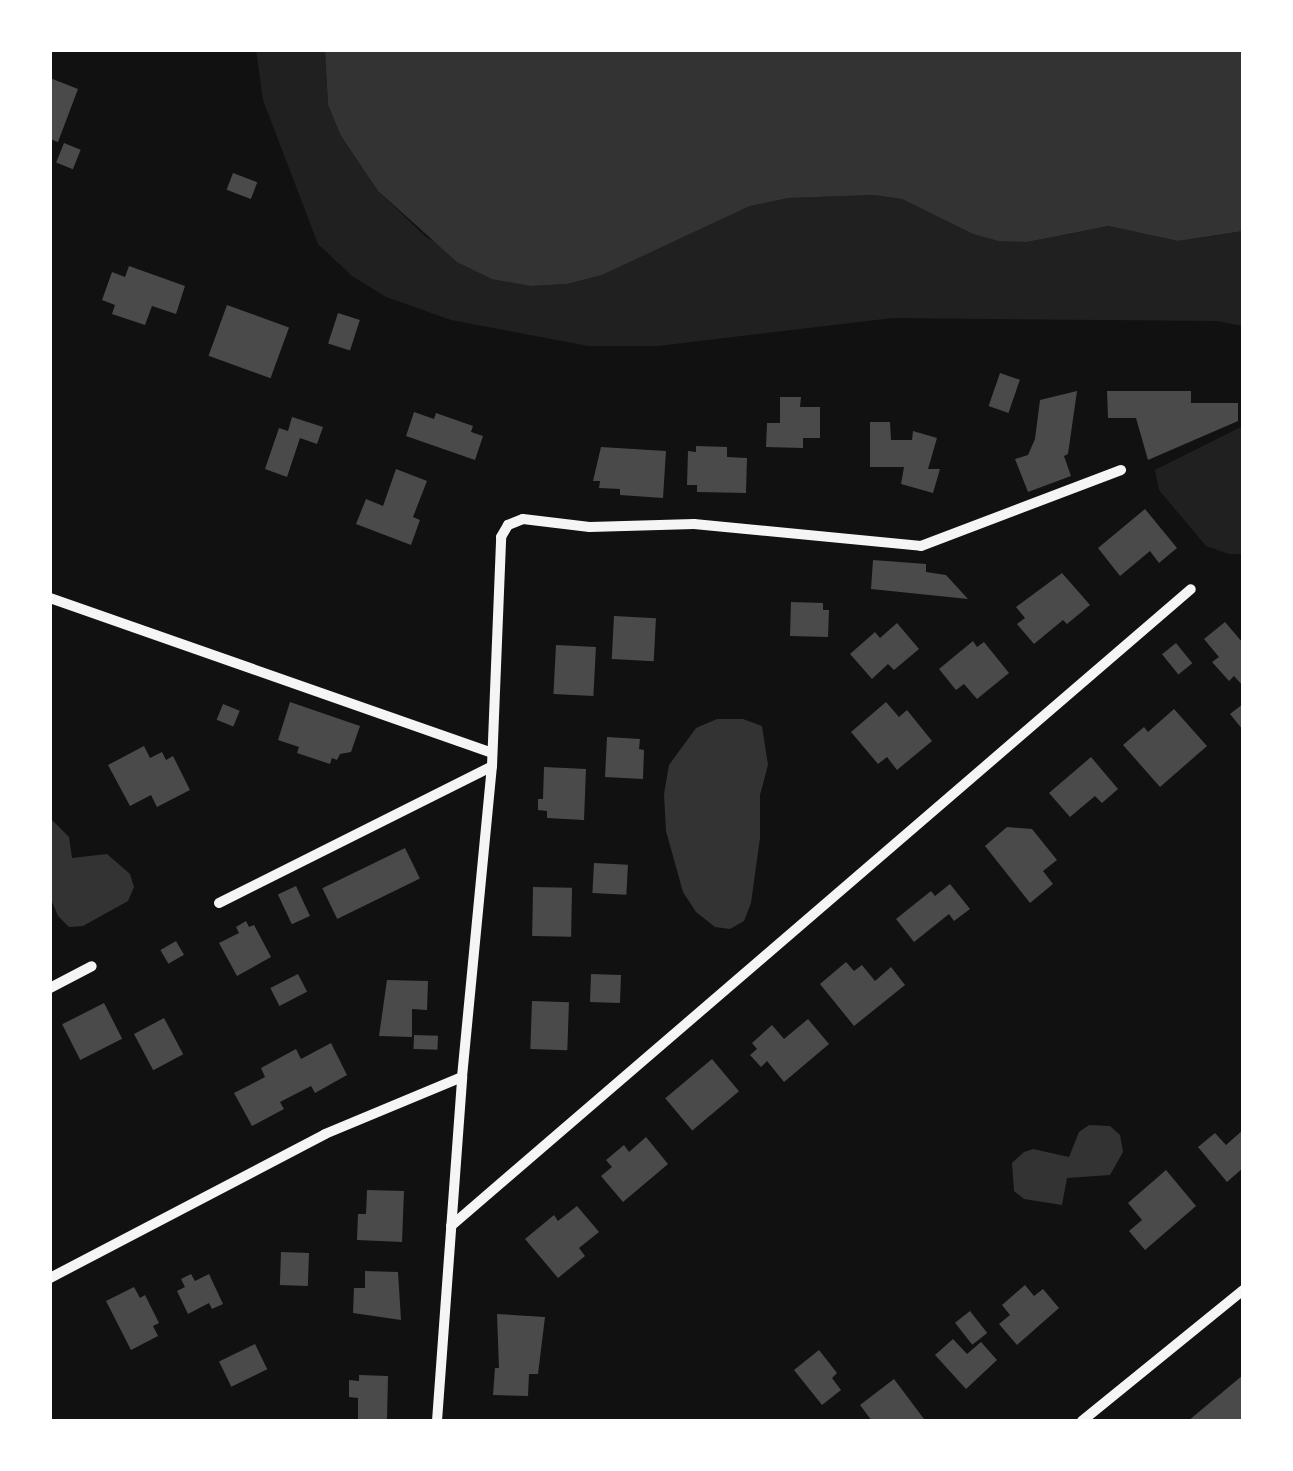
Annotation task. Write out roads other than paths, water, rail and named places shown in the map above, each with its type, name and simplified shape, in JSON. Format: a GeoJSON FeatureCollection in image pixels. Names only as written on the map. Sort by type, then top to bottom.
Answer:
{"type":"FeatureCollection","features":[{"type":"Feature","properties":{"kind":"street"},"geometry":{"type":"LineString","coordinates":[[437,1421],[462,1078],[492,766],[501,537],[508,525],[523,519],[590,528],[694,524],[921,546],[1121,470]]}},
{"type":"Feature","properties":{"kind":"street"},"geometry":{"type":"LineString","coordinates":[[451,1226],[1191,589]]}},
{"type":"Feature","properties":{"kind":"street"},"geometry":{"type":"LineString","coordinates":[[50,598],[492,753]]}},
{"type":"Feature","properties":{"kind":"street"},"geometry":{"type":"LineString","coordinates":[[219,903],[492,766]]}},
{"type":"Feature","properties":{"kind":"street"},"geometry":{"type":"LineString","coordinates":[[50,988],[92,966]]}},
{"type":"Feature","properties":{"kind":"street"},"geometry":{"type":"LineString","coordinates":[[50,1278],[325,1134],[462,1078]]}},
{"type":"Feature","properties":{"kind":"street"},"geometry":{"type":"LineString","coordinates":[[1082,1421],[1243,1290]]}}]}
